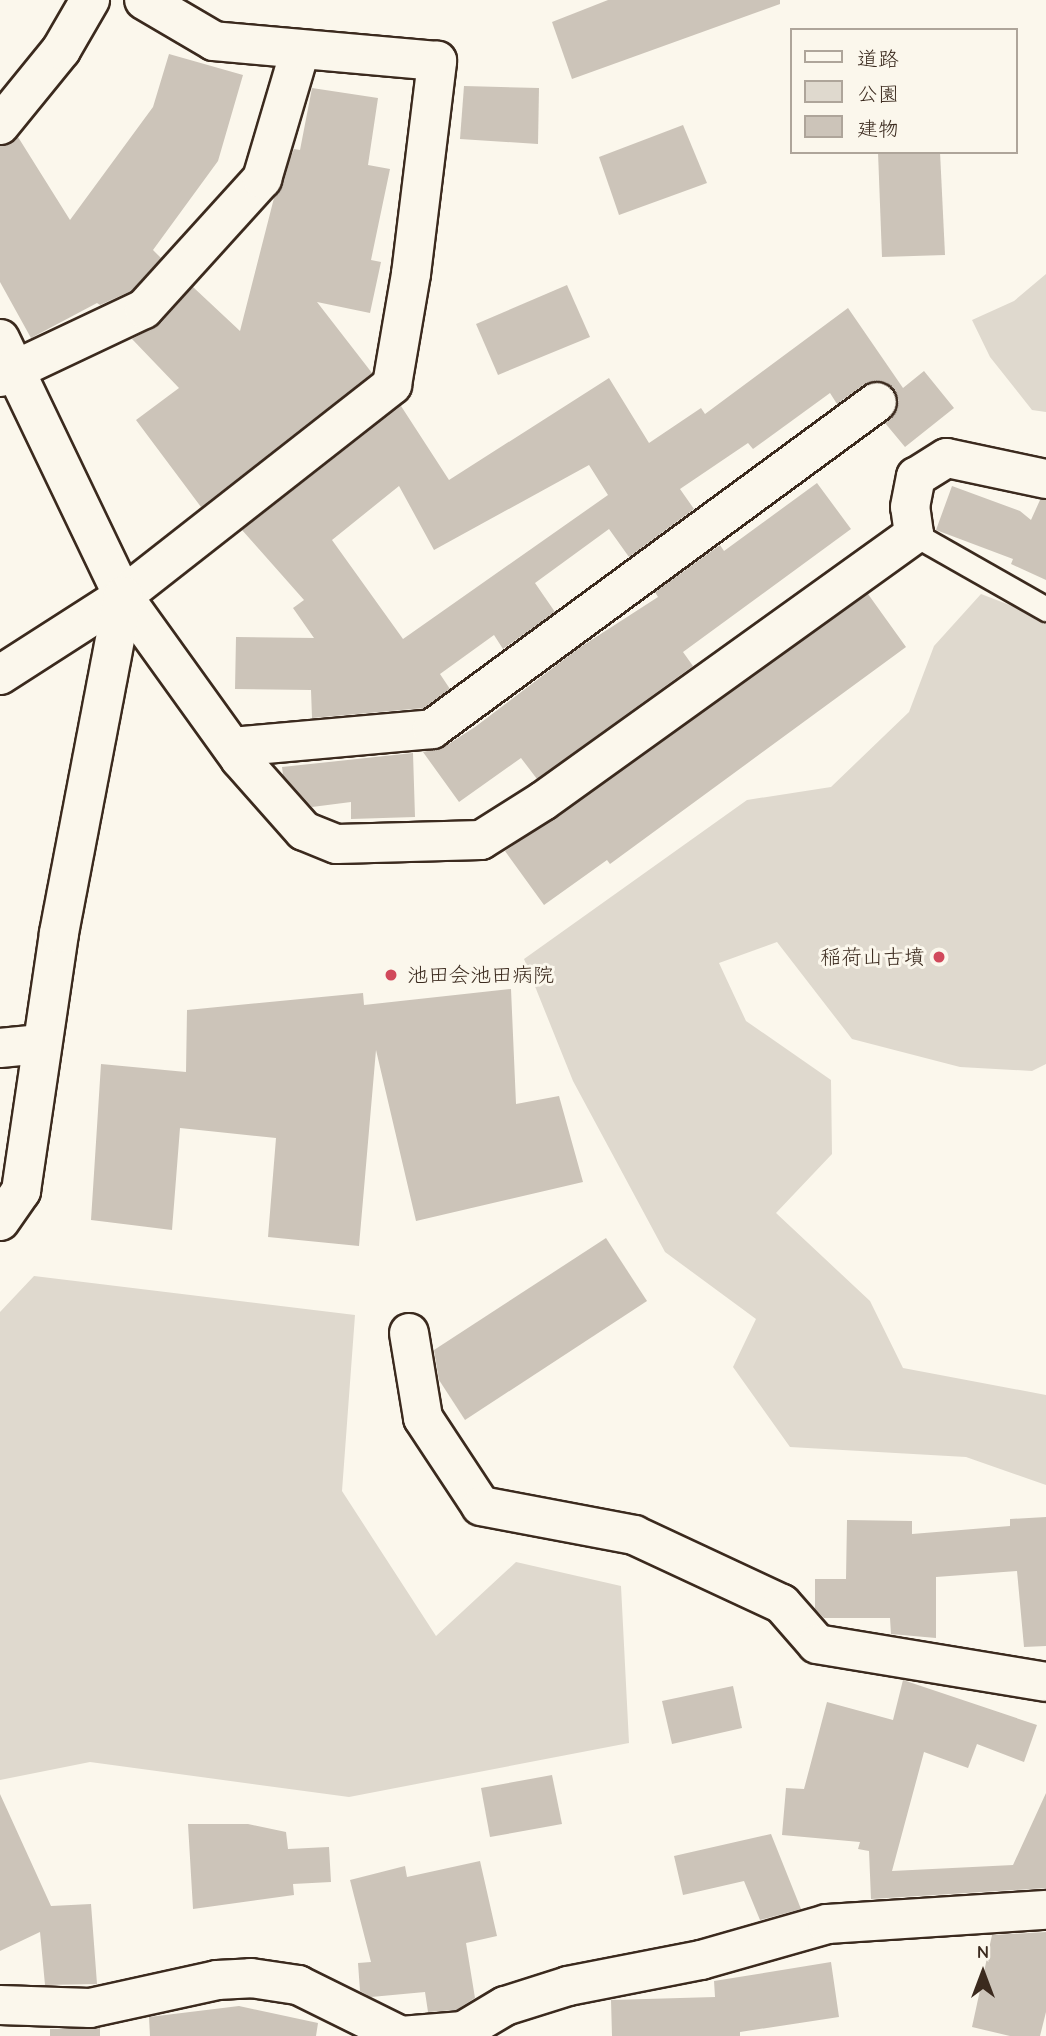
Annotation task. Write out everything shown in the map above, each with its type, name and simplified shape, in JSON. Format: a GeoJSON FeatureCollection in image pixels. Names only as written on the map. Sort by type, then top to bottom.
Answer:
{"type":"FeatureCollection","features":[{"type":"Feature","properties":{"kind":"street"},"geometry":{"type":"LineString","coordinates":[[0,125],[61,50],[90,0]]}},
{"type":"Feature","properties":{"kind":"street"},"geometry":{"type":"LineString","coordinates":[[0,676],[123,596],[392,385],[411,274],[437,61],[300,51],[214,41],[144,0]]}},
{"type":"Feature","properties":{"kind":"street"},"geometry":{"type":"LineString","coordinates":[[300,51],[262,179],[144,309],[5,362],[123,596],[232,747],[304,831],[337,844],[481,840],[543,802],[914,534],[910,508],[916,477],[947,458],[1046,479]]}},
{"type":"Feature","properties":{"kind":"street"},"geometry":{"type":"LineString","coordinates":[[232,747],[432,729],[877,402]]}},
{"type":"Feature","properties":{"kind":"street"},"geometry":{"type":"LineString","coordinates":[[0,1221],[21,1191],[41,1044],[123,596]]}},
{"type":"Feature","properties":{"kind":"street"},"geometry":{"type":"LineString","coordinates":[[0,1048],[41,1044]]}},
{"type":"Feature","properties":{"kind":"street"},"geometry":{"type":"LineString","coordinates":[[409,1333],[423,1418],[481,1506],[634,1535],[782,1604],[817,1644],[1046,1682]]}},
{"type":"Feature","properties":{"kind":"street"},"geometry":{"type":"LineString","coordinates":[[0,2005],[90,2008],[217,1980],[251,1978],[298,1985],[401,2036],[463,2031],[505,2007],[568,1986],[701,1960],[827,1924],[1046,1910]]}},
{"type":"Feature","properties":{"kind":"lane"},"geometry":{"type":"LineString","coordinates":[[914,534],[1046,609]]}},
{"type":"Feature","properties":{"kind":"green space"},"geometry":{"type":"Polygon","coordinates":[[[1046,274],[1046,412],[1032,410],[990,357],[972,320],[1014,301],[1046,274]]]}},
{"type":"Feature","properties":{"kind":"green space"},"geometry":{"type":"Polygon","coordinates":[[[981,594],[1046,619],[1046,1064],[1032,1071],[960,1067],[852,1039],[777,942],[719,963],[746,1021],[831,1080],[832,1154],[776,1213],[870,1301],[903,1368],[1046,1395],[1046,1485],[966,1457],[790,1447],[733,1367],[756,1319],[665,1252],[573,1081],[524,959],[747,800],[831,787],[909,712],[934,646],[981,594]]]}},
{"type":"Feature","properties":{"kind":"green space"},"geometry":{"type":"Polygon","coordinates":[[[34,1276],[355,1315],[342,1491],[436,1636],[516,1562],[621,1586],[629,1743],[349,1797],[90,1762],[0,1780],[0,1312],[34,1276]]]}},
{"type":"Feature","properties":{"kind":"building"},"geometry":{"type":"Polygon","coordinates":[[[608,0],[780,0],[780,4],[572,79],[552,22],[608,0]]]}},
{"type":"Feature","properties":{"kind":"building"},"geometry":{"type":"Polygon","coordinates":[[[169,54],[243,75],[218,161],[153,250],[161,258],[131,291],[100,305],[97,303],[31,338],[0,282],[0,146],[18,137],[70,220],[153,107],[169,54]]]}},
{"type":"Feature","properties":{"kind":"building"},"geometry":{"type":"Polygon","coordinates":[[[464,86],[539,88],[538,144],[460,139],[464,86]]]}},
{"type":"Feature","properties":{"kind":"building"},"geometry":{"type":"Polygon","coordinates":[[[312,88],[378,98],[368,165],[390,169],[371,260],[381,262],[370,313],[317,302],[372,373],[201,507],[136,420],[179,388],[132,339],[160,324],[193,287],[240,331],[274,198],[294,149],[300,150],[312,88]]]}},
{"type":"Feature","properties":{"kind":"building"},"geometry":{"type":"Polygon","coordinates":[[[683,125],[707,183],[619,215],[599,157],[683,125]]]}},
{"type":"Feature","properties":{"kind":"building"},"geometry":{"type":"Polygon","coordinates":[[[878,154],[940,154],[945,255],[882,257],[878,154]]]}},
{"type":"Feature","properties":{"kind":"building"},"geometry":{"type":"Polygon","coordinates":[[[567,285],[590,337],[498,375],[476,324],[567,285]]]}},
{"type":"Feature","properties":{"kind":"building"},"geometry":{"type":"Polygon","coordinates":[[[848,308],[903,388],[924,371],[954,408],[905,447],[885,423],[897,411],[899,400],[886,382],[865,384],[837,404],[830,393],[753,449],[748,443],[680,489],[694,509],[629,557],[609,529],[535,583],[555,612],[503,649],[494,635],[440,674],[450,689],[424,708],[312,718],[311,690],[235,689],[236,637],[314,638],[293,608],[304,600],[242,530],[401,406],[449,480],[609,378],[649,443],[701,408],[705,414],[848,308]],[[589,465],[434,550],[399,486],[332,540],[403,639],[608,495],[589,465]]]}},
{"type":"Feature","properties":{"kind":"building"},"geometry":{"type":"Polygon","coordinates":[[[817,483],[851,529],[683,652],[693,666],[537,779],[521,758],[459,802],[423,752],[444,747],[475,727],[579,648],[658,597],[655,592],[720,545],[724,551],[817,483]]]}},
{"type":"Feature","properties":{"kind":"building"},"geometry":{"type":"Polygon","coordinates":[[[952,486],[1020,511],[1031,520],[1040,500],[1046,500],[1046,580],[1011,564],[1013,559],[936,530],[952,486]]]}},
{"type":"Feature","properties":{"kind":"building"},"geometry":{"type":"Polygon","coordinates":[[[868,594],[906,647],[610,864],[607,860],[544,905],[505,851],[868,594]]]}},
{"type":"Feature","properties":{"kind":"building"},"geometry":{"type":"Polygon","coordinates":[[[413,753],[415,817],[351,819],[351,802],[312,807],[283,775],[282,767],[413,753]]]}},
{"type":"Feature","properties":{"kind":"building"},"geometry":{"type":"Polygon","coordinates":[[[511,989],[516,1104],[559,1096],[583,1182],[416,1221],[376,1050],[359,1246],[268,1237],[276,1138],[180,1128],[172,1230],[91,1220],[101,1064],[186,1072],[187,1010],[363,993],[364,1005],[511,989]]]}},
{"type":"Feature","properties":{"kind":"building"},"geometry":{"type":"Polygon","coordinates":[[[606,1238],[647,1301],[465,1420],[439,1380],[434,1350],[606,1238]]]}},
{"type":"Feature","properties":{"kind":"building"},"geometry":{"type":"Polygon","coordinates":[[[1046,1517],[1046,1646],[1024,1647],[1017,1571],[936,1577],[936,1638],[891,1634],[890,1618],[824,1618],[815,1609],[815,1579],[846,1579],[847,1520],[912,1521],[912,1534],[1010,1526],[1010,1519],[1046,1517]]]}},
{"type":"Feature","properties":{"kind":"building"},"geometry":{"type":"Polygon","coordinates":[[[903,1680],[1037,1725],[1024,1762],[977,1744],[968,1768],[924,1752],[892,1871],[1013,1865],[1046,1793],[1046,1888],[871,1899],[869,1851],[858,1849],[860,1842],[782,1835],[786,1788],[804,1789],[827,1702],[893,1720],[903,1680]]]}},
{"type":"Feature","properties":{"kind":"building"},"geometry":{"type":"Polygon","coordinates":[[[733,1686],[742,1728],[672,1744],[662,1701],[733,1686]]]}},
{"type":"Feature","properties":{"kind":"building"},"geometry":{"type":"Polygon","coordinates":[[[552,1775],[562,1824],[490,1837],[481,1788],[552,1775]]]}},
{"type":"Feature","properties":{"kind":"building"},"geometry":{"type":"Polygon","coordinates":[[[0,1794],[51,1906],[91,1904],[97,1984],[45,1985],[40,1932],[0,1951],[0,1794]]]}},
{"type":"Feature","properties":{"kind":"building"},"geometry":{"type":"Polygon","coordinates":[[[188,1824],[248,1824],[286,1832],[288,1849],[329,1847],[331,1882],[293,1884],[294,1895],[193,1909],[188,1824]]]}},
{"type":"Feature","properties":{"kind":"building"},"geometry":{"type":"Polygon","coordinates":[[[771,1834],[801,1909],[760,1920],[744,1881],[683,1895],[674,1856],[771,1834]]]}},
{"type":"Feature","properties":{"kind":"building"},"geometry":{"type":"Polygon","coordinates":[[[480,1861],[497,1936],[466,1943],[475,1998],[456,2010],[428,2012],[425,1992],[371,1997],[360,1991],[358,1963],[371,1962],[350,1880],[405,1866],[407,1877],[480,1861]]]}},
{"type":"Feature","properties":{"kind":"building"},"geometry":{"type":"Polygon","coordinates":[[[1046,1932],[1046,2012],[1040,2036],[1010,2036],[972,2027],[992,1935],[1046,1932]]]}},
{"type":"Feature","properties":{"kind":"building"},"geometry":{"type":"Polygon","coordinates":[[[831,1962],[839,2017],[740,2032],[740,2036],[612,2036],[611,2000],[715,1997],[714,1981],[831,1962]]]}},
{"type":"Feature","properties":{"kind":"building"},"geometry":{"type":"Polygon","coordinates":[[[239,2006],[318,2023],[316,2036],[150,2036],[149,2017],[239,2006]]]}},
{"type":"Feature","properties":{"kind":"building"},"geometry":{"type":"Polygon","coordinates":[[[100,2028],[100,2036],[50,2036],[50,2029],[100,2028]]]}},
{"type":"Feature","properties":{"kind":"place","name":"稲荷山古墳"},"geometry":{"type":"Point","coordinates":[939,957]}},
{"type":"Feature","properties":{"kind":"place","name":"池田会池田病院"},"geometry":{"type":"Point","coordinates":[391,975]}}]}
